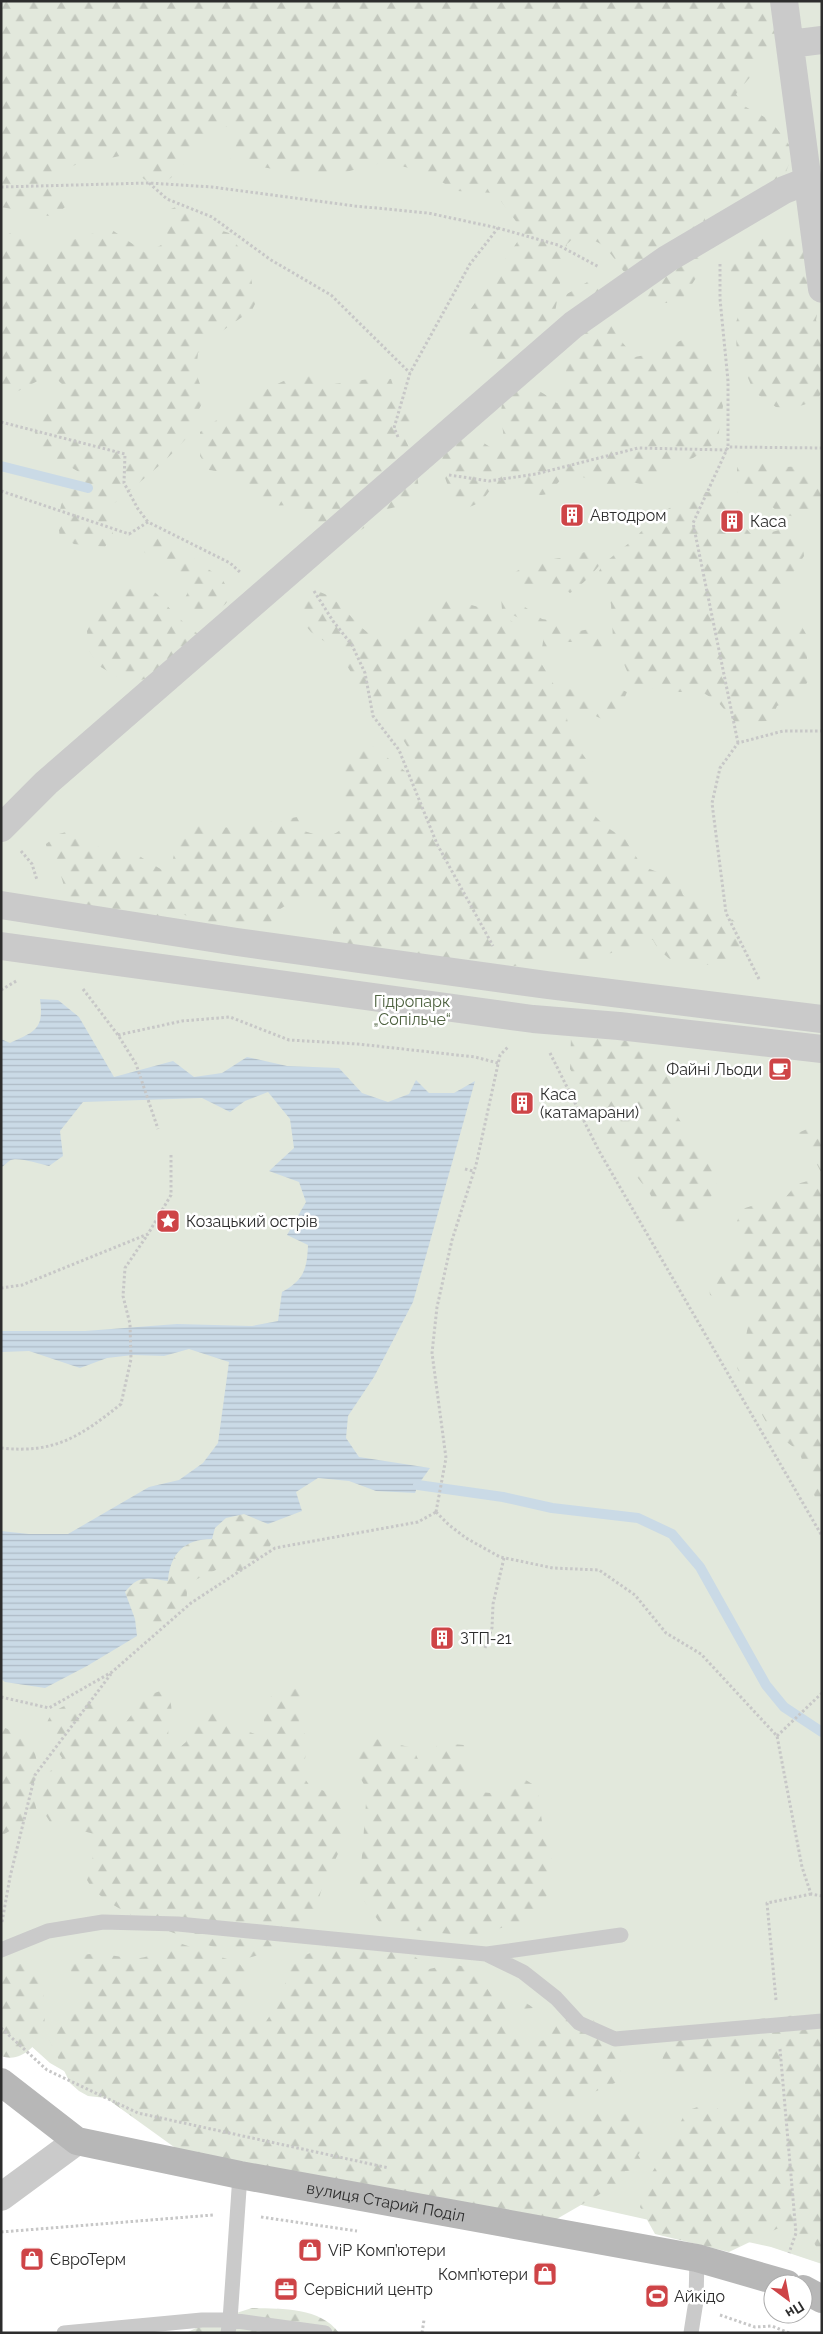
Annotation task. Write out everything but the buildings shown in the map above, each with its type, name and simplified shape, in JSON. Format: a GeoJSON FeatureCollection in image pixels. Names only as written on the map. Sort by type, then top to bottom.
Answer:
{"type":"FeatureCollection","features":[{"type":"Feature","properties":{"kind":"main road"},"geometry":{"type":"LineString","coordinates":[[1,2082],[77,2141]]}},
{"type":"Feature","properties":{"kind":"main road","name":"вулиця Старий Поділ"},"geometry":{"type":"LineString","coordinates":[[77,2141],[240,2175],[697,2258],[763,2277]]}},
{"type":"Feature","properties":{"kind":"street"},"geometry":{"type":"LineString","coordinates":[[784,1],[821,282]]}},
{"type":"Feature","properties":{"kind":"street"},"geometry":{"type":"LineString","coordinates":[[790,44],[822,40]]}},
{"type":"Feature","properties":{"kind":"street"},"geometry":{"type":"LineString","coordinates":[[2,827],[46,783],[573,325],[667,259],[784,190],[807,181]]}},
{"type":"Feature","properties":{"kind":"street"},"geometry":{"type":"LineString","coordinates":[[1,905],[237,942],[562,987],[822,1019]]}},
{"type":"Feature","properties":{"kind":"street"},"geometry":{"type":"LineString","coordinates":[[44,950],[48,911]]}},
{"type":"Feature","properties":{"kind":"street"},"geometry":{"type":"LineString","coordinates":[[234,979],[237,942]]}},
{"type":"Feature","properties":{"kind":"street"},"geometry":{"type":"LineString","coordinates":[[1,946],[44,950],[234,979],[546,1020],[822,1049]]}},
{"type":"Feature","properties":{"kind":"street"},"geometry":{"type":"LineString","coordinates":[[546,1020],[562,987]]}},
{"type":"Feature","properties":{"kind":"street"},"geometry":{"type":"LineString","coordinates":[[1,2197],[77,2141]]}},
{"type":"Feature","properties":{"kind":"lane"},"geometry":{"type":"LineString","coordinates":[[1,1950],[48,1931],[103,1922],[178,1924],[486,1954],[621,1935]]}},
{"type":"Feature","properties":{"kind":"lane"},"geometry":{"type":"LineString","coordinates":[[486,1954],[523,1972],[556,1998],[580,2023],[615,2039],[822,2021]]}},
{"type":"Feature","properties":{"kind":"lane"},"geometry":{"type":"LineString","coordinates":[[229,2326],[239,2214],[240,2175]]}},
{"type":"Feature","properties":{"kind":"lane"},"geometry":{"type":"LineString","coordinates":[[691,2333],[696,2300],[697,2258]]}},
{"type":"Feature","properties":{"kind":"lane"},"geometry":{"type":"LineString","coordinates":[[64,2333],[202,2320],[229,2326],[325,2333]]}},
{"type":"Feature","properties":{"kind":"path"},"geometry":{"type":"LineString","coordinates":[[1,187],[149,183],[221,188],[428,214],[498,228],[558,246],[595,263],[623,290]]}},
{"type":"Feature","properties":{"kind":"path"},"geometry":{"type":"LineString","coordinates":[[149,183],[167,199],[212,217],[271,260],[330,295],[410,373]]}},
{"type":"Feature","properties":{"kind":"path"},"geometry":{"type":"LineString","coordinates":[[498,228],[470,264],[410,373],[394,428],[410,466],[454,476],[489,481],[536,474],[638,448],[822,448]]}},
{"type":"Feature","properties":{"kind":"path"},"geometry":{"type":"LineString","coordinates":[[721,228],[720,299],[728,381],[728,449],[693,524],[738,743]]}},
{"type":"Feature","properties":{"kind":"path"},"geometry":{"type":"LineString","coordinates":[[1,422],[125,454],[124,483],[138,509],[148,522],[230,564],[265,593]]}},
{"type":"Feature","properties":{"kind":"path"},"geometry":{"type":"LineString","coordinates":[[1,491],[129,534],[148,522]]}},
{"type":"Feature","properties":{"kind":"path"},"geometry":{"type":"LineString","coordinates":[[294,568],[320,596],[333,621],[352,645],[365,673],[373,716],[399,750],[437,844],[511,980]]}},
{"type":"Feature","properties":{"kind":"path"},"geometry":{"type":"LineString","coordinates":[[776,1013],[726,913],[712,804],[720,768],[738,743],[783,731],[822,732]]}},
{"type":"Feature","properties":{"kind":"path"},"geometry":{"type":"LineString","coordinates":[[2,827],[32,864],[48,911]]}},
{"type":"Feature","properties":{"kind":"path"},"geometry":{"type":"LineString","coordinates":[[44,950],[66,967],[118,1035],[136,1064],[158,1129]]}},
{"type":"Feature","properties":{"kind":"path"},"geometry":{"type":"LineString","coordinates":[[118,1035],[182,1022],[230,1017],[289,1040],[358,1044],[475,1057],[498,1063]]}},
{"type":"Feature","properties":{"kind":"path"},"geometry":{"type":"LineString","coordinates":[[436,1512],[446,1458],[432,1352],[437,1307],[450,1249],[473,1172],[500,1055],[546,1020],[599,1151],[822,1536]]}},
{"type":"Feature","properties":{"kind":"path"},"geometry":{"type":"LineString","coordinates":[[1,1448],[16,1450],[50,1448],[90,1429],[121,1404],[130,1359],[130,1324],[123,1296],[126,1268],[171,1195],[171,1153]]}},
{"type":"Feature","properties":{"kind":"path"},"geometry":{"type":"LineString","coordinates":[[465,1169],[473,1172]]}},
{"type":"Feature","properties":{"kind":"path"},"geometry":{"type":"LineString","coordinates":[[1,1288],[22,1285],[148,1234]]}},
{"type":"Feature","properties":{"kind":"path"},"geometry":{"type":"LineString","coordinates":[[436,1512],[466,1538],[504,1558],[553,1568],[599,1570],[635,1595],[666,1633],[701,1654],[777,1736],[802,1867],[811,1894],[822,1896]]}},
{"type":"Feature","properties":{"kind":"path"},"geometry":{"type":"LineString","coordinates":[[1,1697],[49,1708],[112,1672],[191,1603],[275,1548],[418,1522],[436,1512]]}},
{"type":"Feature","properties":{"kind":"path"},"geometry":{"type":"LineString","coordinates":[[485,1648],[492,1628],[493,1604],[504,1558]]}},
{"type":"Feature","properties":{"kind":"path"},"geometry":{"type":"LineString","coordinates":[[1,1927],[10,1877],[36,1775],[112,1672]]}},
{"type":"Feature","properties":{"kind":"path"},"geometry":{"type":"LineString","coordinates":[[777,1736],[822,1693]]}},
{"type":"Feature","properties":{"kind":"path"},"geometry":{"type":"LineString","coordinates":[[1,2028],[47,2070],[138,2113],[391,2168]]}},
{"type":"Feature","properties":{"kind":"path"},"geometry":{"type":"LineString","coordinates":[[1,2232],[239,2214],[363,2232]]}},
{"type":"Feature","properties":{"kind":"path"},"geometry":{"type":"LineString","coordinates":[[789,2253],[796,2233]]}},
{"type":"Feature","properties":{"kind":"path"},"geometry":{"type":"LineString","coordinates":[[696,2300],[708,2311],[755,2327],[772,2326],[789,2333]]}},
{"type":"Feature","properties":{"kind":"path"},"geometry":{"type":"LineString","coordinates":[[422,2333],[424,2320]]}},
{"type":"Feature","properties":{"kind":"green space","name":"Гідропарк „Сопільче“"},"geometry":{"type":"Polygon","coordinates":[[[1,1],[822,1],[822,2264],[771,2247],[139,2107],[104,2094],[50,2063],[1,2019],[1,1]]]}},
{"type":"Feature","properties":{"kind":"green space"},"geometry":{"type":"Polygon","coordinates":[[[1,1],[788,1],[771,52],[736,94],[744,106],[770,120],[790,146],[790,161],[785,175],[764,195],[697,201],[714,240],[711,255],[681,301],[666,303],[654,301],[644,295],[602,245],[577,235],[567,244],[554,318],[524,346],[527,361],[499,366],[475,344],[468,331],[467,323],[468,313],[520,238],[518,224],[495,193],[457,191],[425,172],[385,162],[322,178],[230,161],[240,134],[230,126],[218,128],[208,135],[171,178],[163,183],[153,184],[145,180],[139,175],[136,163],[125,155],[75,165],[51,179],[65,207],[54,217],[1,207],[1,1]]]}},
{"type":"Feature","properties":{"kind":"green space"},"geometry":{"type":"Polygon","coordinates":[[[178,206],[204,225],[229,233],[249,263],[255,304],[252,310],[208,341],[198,353],[196,373],[205,398],[198,411],[200,417],[184,441],[172,454],[109,508],[113,534],[105,547],[74,544],[60,537],[59,518],[65,495],[79,472],[40,449],[35,435],[36,420],[57,397],[62,384],[51,374],[1,400],[1,237],[11,233],[55,256],[73,240],[112,230],[146,253],[165,243],[168,236],[163,220],[171,209],[178,206]]]}},
{"type":"Feature","properties":{"kind":"green space"},"geometry":{"type":"Polygon","coordinates":[[[793,234],[809,239],[820,297],[816,320],[822,338],[822,391],[819,397],[812,402],[794,408],[776,407],[754,392],[737,352],[735,325],[743,303],[730,269],[731,260],[740,248],[769,235],[793,234]]]}},
{"type":"Feature","properties":{"kind":"green space"},"geometry":{"type":"Polygon","coordinates":[[[589,281],[606,287],[611,294],[620,338],[635,357],[655,353],[682,340],[697,343],[707,354],[723,406],[718,438],[713,445],[693,458],[660,470],[649,488],[636,483],[609,486],[571,475],[562,479],[548,493],[541,495],[516,486],[497,486],[479,502],[464,509],[451,491],[444,476],[443,453],[470,434],[490,447],[498,447],[504,440],[501,417],[502,404],[506,393],[511,387],[518,385],[534,388],[557,403],[565,403],[566,366],[582,337],[582,328],[569,317],[563,301],[567,294],[589,281]]]}},
{"type":"Feature","properties":{"kind":"green space"},"geometry":{"type":"Polygon","coordinates":[[[310,374],[327,385],[376,378],[391,379],[397,397],[412,419],[405,439],[415,467],[419,497],[401,506],[369,514],[364,528],[344,542],[294,506],[264,504],[259,500],[245,479],[230,473],[209,470],[200,456],[200,432],[246,399],[296,375],[310,374]]]}},
{"type":"Feature","properties":{"kind":"green space"},"geometry":{"type":"Polygon","coordinates":[[[766,463],[783,467],[809,466],[822,487],[822,507],[806,525],[801,518],[781,514],[765,501],[737,492],[737,467],[766,463]]]}},
{"type":"Feature","properties":{"kind":"green space"},"geometry":{"type":"Polygon","coordinates":[[[700,491],[714,493],[751,534],[761,535],[783,529],[790,530],[802,540],[804,556],[786,584],[777,622],[802,627],[806,634],[808,681],[800,695],[777,706],[771,721],[735,722],[718,702],[702,692],[679,692],[658,687],[642,691],[634,687],[613,639],[611,604],[599,571],[603,564],[634,539],[657,515],[700,491]]]}},
{"type":"Feature","properties":{"kind":"green space"},"geometry":{"type":"Polygon","coordinates":[[[161,538],[171,542],[222,579],[231,594],[224,605],[213,612],[200,615],[188,610],[185,598],[190,588],[187,581],[176,570],[144,552],[151,539],[161,538]]]}},
{"type":"Feature","properties":{"kind":"green space"},"geometry":{"type":"Polygon","coordinates":[[[605,547],[607,553],[601,564],[570,593],[563,588],[524,584],[509,578],[530,564],[605,547]]]}},
{"type":"Feature","properties":{"kind":"green space"},"geometry":{"type":"Polygon","coordinates":[[[128,586],[154,591],[177,617],[198,634],[163,674],[141,680],[116,676],[99,666],[88,649],[87,631],[102,601],[128,586]]]}},
{"type":"Feature","properties":{"kind":"green space"},"geometry":{"type":"Polygon","coordinates":[[[316,591],[329,596],[366,631],[377,637],[390,638],[411,632],[433,608],[455,598],[499,613],[519,626],[563,700],[572,742],[593,769],[591,800],[595,816],[605,826],[625,839],[642,866],[678,880],[683,895],[731,918],[743,934],[746,946],[720,966],[672,961],[658,949],[653,940],[644,937],[628,948],[584,961],[575,959],[564,946],[555,944],[541,954],[537,961],[507,968],[453,965],[439,955],[430,953],[395,962],[342,948],[321,906],[312,901],[290,904],[282,908],[276,914],[269,927],[258,922],[248,922],[226,928],[211,927],[179,914],[158,921],[128,918],[87,909],[72,902],[46,844],[59,834],[66,832],[73,834],[107,851],[131,851],[167,873],[173,867],[176,849],[195,825],[220,828],[233,827],[297,817],[304,831],[324,836],[333,835],[341,829],[345,765],[360,746],[367,742],[410,775],[424,774],[388,715],[363,692],[338,651],[311,632],[299,618],[295,611],[295,601],[308,592],[316,591]]]}},
{"type":"Feature","properties":{"kind":"green space"},"geometry":{"type":"Polygon","coordinates":[[[501,597],[518,602],[542,619],[568,623],[579,631],[601,627],[608,636],[607,646],[587,649],[574,642],[563,642],[553,650],[542,648],[544,635],[538,627],[502,610],[501,597]]]}},
{"type":"Feature","properties":{"kind":"green space"},"geometry":{"type":"Polygon","coordinates":[[[615,687],[627,692],[620,708],[602,719],[567,703],[563,694],[566,688],[583,693],[591,700],[603,697],[615,687]]]}},
{"type":"Feature","properties":{"kind":"green space"},"geometry":{"type":"Polygon","coordinates":[[[580,1026],[635,1033],[650,1054],[667,1064],[675,1078],[673,1095],[677,1116],[694,1142],[713,1162],[717,1184],[707,1206],[689,1224],[672,1225],[657,1208],[649,1192],[614,1148],[570,1069],[571,1037],[580,1026]]]}},
{"type":"Feature","properties":{"kind":"green space"},"geometry":{"type":"Polygon","coordinates":[[[812,1127],[822,1132],[822,1174],[813,1157],[793,1135],[812,1127]]]}},
{"type":"Feature","properties":{"kind":"green space"},"geometry":{"type":"Polygon","coordinates":[[[822,1177],[822,1508],[817,1503],[799,1451],[773,1435],[737,1368],[744,1349],[748,1325],[762,1304],[755,1301],[723,1299],[710,1295],[708,1279],[731,1265],[742,1245],[736,1224],[742,1209],[764,1202],[784,1199],[797,1184],[822,1177]]]}},
{"type":"Feature","properties":{"kind":"green space"},"geometry":{"type":"Polygon","coordinates":[[[244,1514],[268,1524],[271,1544],[263,1562],[239,1571],[220,1568],[191,1582],[187,1592],[186,1609],[174,1623],[146,1624],[136,1618],[125,1592],[133,1582],[169,1571],[175,1555],[187,1544],[204,1539],[226,1518],[244,1514]]]}},
{"type":"Feature","properties":{"kind":"green space"},"geometry":{"type":"Polygon","coordinates":[[[291,1683],[299,1687],[304,1706],[299,1720],[309,1740],[303,1768],[305,1779],[310,1786],[336,1795],[342,1803],[344,1841],[322,1888],[313,1918],[307,1927],[259,1955],[248,1958],[185,1937],[160,1928],[114,1906],[98,1893],[87,1880],[95,1848],[94,1834],[50,1822],[33,1795],[39,1820],[15,1828],[1,1837],[1,1726],[27,1741],[35,1753],[37,1769],[32,1792],[62,1758],[51,1741],[47,1730],[47,1723],[56,1711],[64,1706],[80,1702],[95,1703],[103,1708],[115,1721],[126,1722],[150,1695],[161,1691],[168,1698],[171,1705],[168,1735],[171,1742],[178,1749],[186,1742],[194,1723],[210,1712],[219,1713],[242,1729],[260,1736],[265,1729],[264,1711],[267,1701],[291,1683]]]}},
{"type":"Feature","properties":{"kind":"green space"},"geometry":{"type":"Polygon","coordinates":[[[372,1738],[413,1748],[421,1766],[439,1743],[464,1745],[468,1767],[466,1791],[491,1793],[521,1777],[537,1787],[542,1822],[552,1858],[550,1892],[525,1922],[469,1936],[420,1931],[380,1923],[359,1894],[367,1790],[346,1752],[372,1738]]]}},
{"type":"Feature","properties":{"kind":"green space"},"geometry":{"type":"Polygon","coordinates":[[[342,1940],[354,1941],[368,1955],[403,1946],[429,1969],[450,1965],[465,1967],[478,1976],[491,1994],[518,1998],[534,2008],[511,2010],[504,2018],[509,2026],[525,2035],[527,2044],[545,2040],[556,2022],[574,2018],[593,2020],[615,2039],[622,2080],[585,2096],[543,2099],[537,2107],[556,2111],[615,2109],[626,2114],[640,2125],[650,2139],[638,2155],[647,2170],[625,2171],[621,2190],[600,2194],[555,2220],[181,2152],[106,2098],[88,2096],[79,2091],[70,2083],[46,2033],[32,2048],[21,2055],[8,2058],[1,2056],[1,1961],[20,1963],[35,1974],[41,1985],[46,2032],[84,2005],[69,1966],[76,1959],[92,1954],[140,1958],[154,1954],[176,1942],[239,1963],[249,1976],[246,2005],[255,2023],[265,2023],[282,1997],[287,1975],[298,1958],[342,1940]]]}},
{"type":"Feature","properties":{"kind":"green space"},"geometry":{"type":"Polygon","coordinates":[[[816,2013],[822,2015],[822,2256],[814,2243],[785,2225],[729,2252],[655,2234],[640,2207],[651,2174],[671,2142],[686,2111],[706,2104],[731,2114],[748,2100],[744,2077],[673,2072],[662,2060],[673,2028],[816,2013]]]}},
{"type":"Feature","properties":{"kind":"green space"},"geometry":{"type":"Polygon","coordinates":[[[252,2308],[287,2309],[311,2314],[321,2318],[339,2333],[186,2333],[208,2322],[252,2308]]]}},
{"type":"Feature","properties":{"kind":"water"},"geometry":{"type":"Polygon","coordinates":[[[40,999],[58,1000],[79,1017],[114,1077],[173,1061],[194,1077],[222,1073],[247,1057],[287,1066],[339,1068],[362,1093],[388,1102],[409,1094],[416,1080],[429,1093],[454,1093],[475,1081],[413,1302],[374,1377],[348,1416],[346,1438],[359,1457],[430,1468],[418,1485],[415,1493],[376,1491],[349,1481],[318,1478],[296,1492],[302,1511],[268,1524],[244,1514],[226,1518],[215,1528],[212,1539],[194,1542],[180,1550],[172,1563],[168,1581],[149,1578],[139,1580],[125,1592],[135,1619],[137,1636],[87,1666],[45,1688],[5,1682],[1,1679],[1,1531],[29,1534],[68,1534],[149,1487],[179,1480],[203,1463],[218,1443],[229,1362],[189,1349],[164,1356],[133,1355],[107,1358],[80,1368],[29,1351],[1,1352],[1,1331],[85,1331],[177,1324],[252,1326],[278,1321],[282,1292],[295,1283],[303,1273],[307,1261],[308,1245],[287,1235],[306,1202],[299,1182],[269,1171],[294,1148],[290,1119],[268,1092],[245,1101],[230,1112],[202,1098],[83,1102],[60,1131],[63,1156],[49,1166],[14,1159],[1,1168],[1,1039],[10,1043],[36,1028],[41,1017],[40,999]]]}},
{"type":"Feature","properties":{"kind":"waterway"},"geometry":{"type":"LineString","coordinates":[[1,466],[88,488]]}},
{"type":"Feature","properties":{"kind":"waterway"},"geometry":{"type":"LineString","coordinates":[[418,1485],[503,1497],[552,1508],[638,1518],[672,1534],[700,1567],[766,1685],[784,1707],[822,1732]]}},
{"type":"Feature","properties":{"kind":"place","name":"Автодром"},"geometry":{"type":"Point","coordinates":[572,515]}},
{"type":"Feature","properties":{"kind":"place","name":"Каса"},"geometry":{"type":"Point","coordinates":[732,521]}},
{"type":"Feature","properties":{"kind":"place","name":"Файні Льоди"},"geometry":{"type":"Point","coordinates":[780,1069]}},
{"type":"Feature","properties":{"kind":"place","name":"Каса (катамарани)"},"geometry":{"type":"Point","coordinates":[522,1103]}},
{"type":"Feature","properties":{"kind":"place","name":"Козацький острів"},"geometry":{"type":"Point","coordinates":[168,1221]}},
{"type":"Feature","properties":{"kind":"place","name":"ЗТП-21"},"geometry":{"type":"Point","coordinates":[442,1638]}},
{"type":"Feature","properties":{"kind":"place","name":"ViP Комп’ютери"},"geometry":{"type":"Point","coordinates":[310,2250]}},
{"type":"Feature","properties":{"kind":"place","name":"ЄвроТерм"},"geometry":{"type":"Point","coordinates":[32,2259]}},
{"type":"Feature","properties":{"kind":"place","name":"Комп’ютери"},"geometry":{"type":"Point","coordinates":[545,2274]}},
{"type":"Feature","properties":{"kind":"place","name":"Сервісний центр"},"geometry":{"type":"Point","coordinates":[286,2289]}},
{"type":"Feature","properties":{"kind":"place","name":"Айкідо"},"geometry":{"type":"Point","coordinates":[657,2296]}}]}
